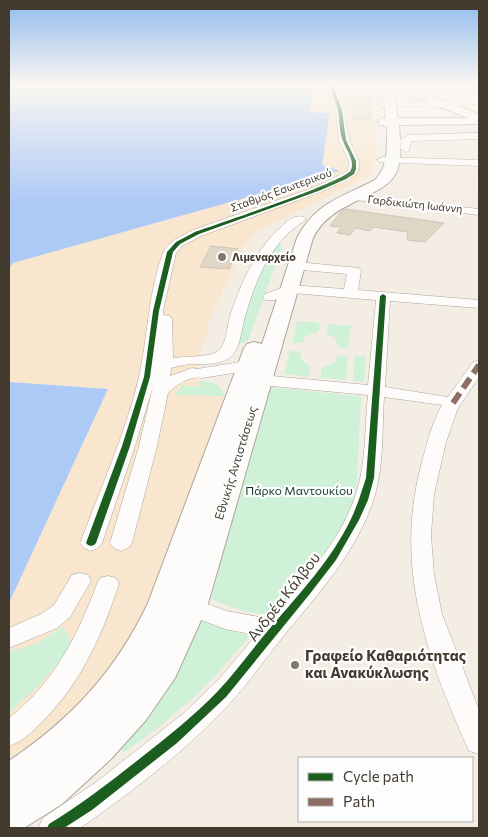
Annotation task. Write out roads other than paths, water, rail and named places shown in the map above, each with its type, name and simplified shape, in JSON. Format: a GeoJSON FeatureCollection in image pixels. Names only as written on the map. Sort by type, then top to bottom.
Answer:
{"type":"FeatureCollection","features":[{"type":"Feature","properties":{"kind":"main road","name":"Εθνικής Αντιστάσεως"},"geometry":{"type":"LineString","coordinates":[[9,783],[44,758],[87,722],[118,686],[139,655],[154,629],[290,289],[305,238],[318,218],[374,178],[397,142],[390,124]]}},
{"type":"Feature","properties":{"kind":"main road","name":"Εθνικής Αντιστάσεως"},"geometry":{"type":"LineString","coordinates":[[9,816],[48,790],[117,728],[149,689],[163,668],[191,608],[255,376],[270,297],[290,235],[300,219],[317,207],[353,194]]}},
{"type":"Feature","properties":{"kind":"street","name":"Σταθμός Εσωτερικού"},"geometry":{"type":"LineString","coordinates":[[162,290],[168,256],[174,247],[184,240],[197,233],[318,189],[352,173],[355,163],[344,140],[342,124]]}},
{"type":"Feature","properties":{"kind":"street"},"geometry":{"type":"LineString","coordinates":[[397,142],[413,137],[479,136]]}},
{"type":"Feature","properties":{"kind":"street"},"geometry":{"type":"LineString","coordinates":[[387,160],[479,164]]}},
{"type":"Feature","properties":{"kind":"street","name":"Γαρδικιώτη Ιωάννη"},"geometry":{"type":"LineString","coordinates":[[353,194],[479,212]]}},
{"type":"Feature","properties":{"kind":"street"},"geometry":{"type":"LineString","coordinates":[[160,392],[179,377],[228,351],[239,314],[259,262],[271,244],[284,230],[300,219]]}},
{"type":"Feature","properties":{"kind":"street"},"geometry":{"type":"LineString","coordinates":[[297,266],[354,271],[350,294]]}},
{"type":"Feature","properties":{"kind":"street"},"geometry":{"type":"LineString","coordinates":[[270,297],[290,289],[479,304]]}},
{"type":"Feature","properties":{"kind":"street"},"geometry":{"type":"LineString","coordinates":[[91,543],[126,446],[161,361],[156,311],[162,290]]}},
{"type":"Feature","properties":{"kind":"street"},"geometry":{"type":"LineString","coordinates":[[121,543],[148,446],[160,392],[166,300],[162,290]]}},
{"type":"Feature","properties":{"kind":"street","name":"Ανδρέα Κάλβου"},"geometry":{"type":"LineString","coordinates":[[53,828],[106,793],[195,720],[251,662],[275,629],[327,566],[354,526],[370,478],[383,296]]}},
{"type":"Feature","properties":{"kind":"street"},"geometry":{"type":"LineString","coordinates":[[161,361],[200,365],[255,376],[453,402]]}},
{"type":"Feature","properties":{"kind":"street"},"geometry":{"type":"LineString","coordinates":[[200,365],[226,381],[255,376]]}},
{"type":"Feature","properties":{"kind":"street"},"geometry":{"type":"LineString","coordinates":[[479,365],[462,393],[453,402],[436,442],[425,487],[423,565],[425,589],[431,617],[479,742]]}},
{"type":"Feature","properties":{"kind":"street"},"geometry":{"type":"LineString","coordinates":[[9,638],[30,631],[49,621],[62,611],[80,581]]}},
{"type":"Feature","properties":{"kind":"street"},"geometry":{"type":"LineString","coordinates":[[9,734],[47,699],[78,658],[96,620],[108,584]]}},
{"type":"Feature","properties":{"kind":"street"},"geometry":{"type":"LineString","coordinates":[[191,608],[225,620],[275,629]]}},
{"type":"Feature","properties":{"kind":"water"},"geometry":{"type":"Polygon","coordinates":[[[9,124],[328,124],[322,165],[340,171],[13,263],[9,268],[9,124]]]}},
{"type":"Feature","properties":{"kind":"water"},"geometry":{"type":"Polygon","coordinates":[[[9,382],[108,389],[9,603],[9,382]]]}},
{"type":"Feature","properties":{"kind":"place","name":"Λιμεναρχείο"},"geometry":{"type":"Point","coordinates":[222,257]}},
{"type":"Feature","properties":{"kind":"place","name":"Γραφείο Καθαριότητας και Ανακύκλωσης"},"geometry":{"type":"Point","coordinates":[295,665]}},
{"type":"Feature","properties":{"kind":"park label","name":"Πάρκο Μαντουκίου"},"geometry":{"type":"Point","coordinates":[299,491]}}]}
